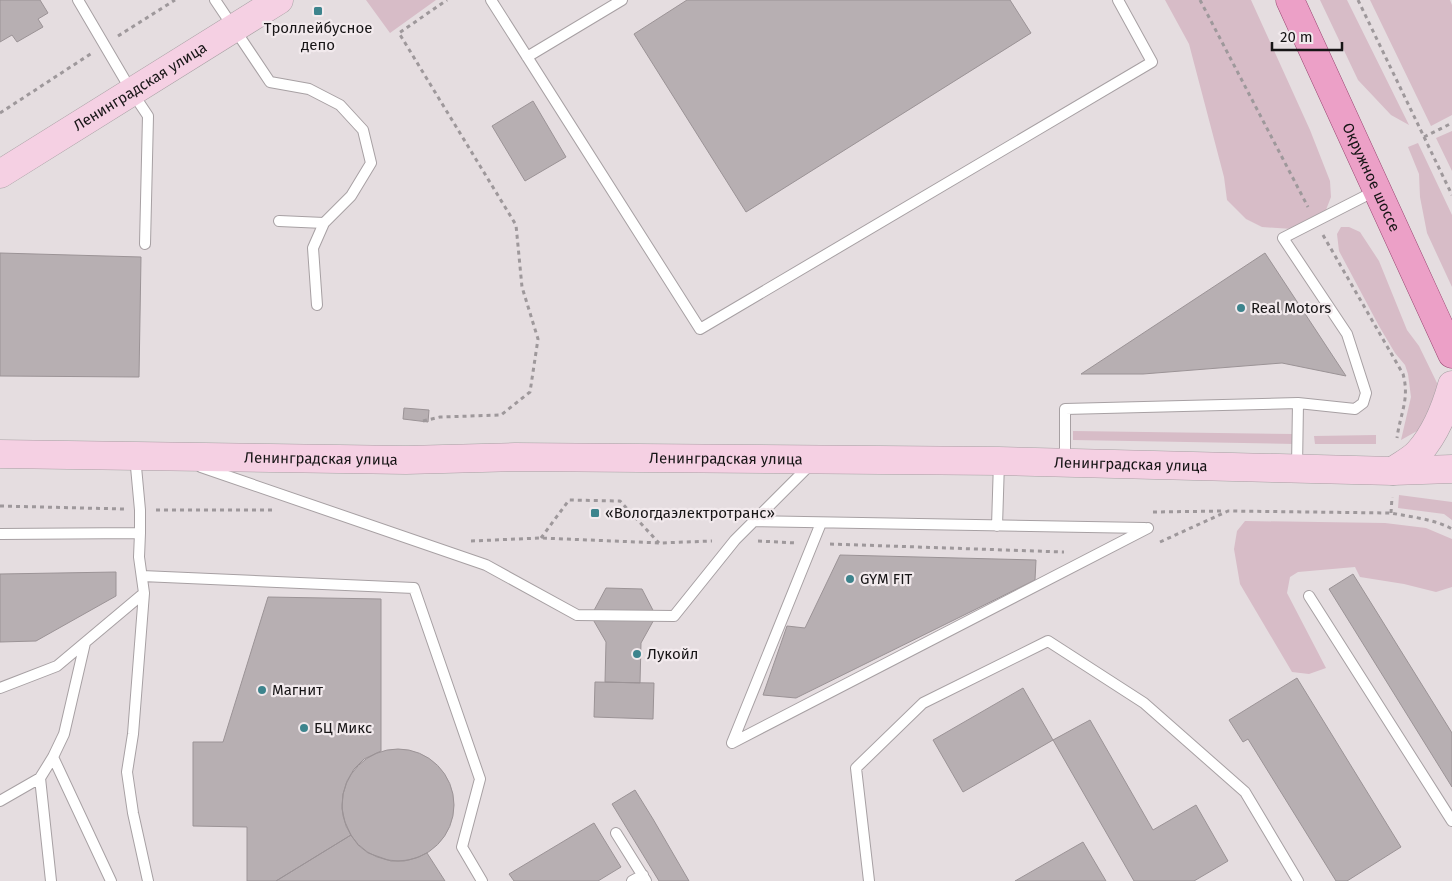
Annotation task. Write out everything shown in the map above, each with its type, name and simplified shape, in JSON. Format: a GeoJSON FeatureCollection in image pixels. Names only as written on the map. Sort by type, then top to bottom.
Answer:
{"type":"FeatureCollection","features":[{"type":"Feature","properties":{"kind":"main road","name":"Ленинградская улица"},"geometry":{"type":"LineString","coordinates":[[0,174],[280,0]]}},
{"type":"Feature","properties":{"kind":"main road","name":"Окружное шоссе"},"geometry":{"type":"LineString","coordinates":[[1290,0],[1449,343]]}},
{"type":"Feature","properties":{"kind":"main road"},"geometry":{"type":"LineString","coordinates":[[1393,471],[1418,454],[1434,432],[1446,407],[1452,385]]}},
{"type":"Feature","properties":{"kind":"main road","name":"Ленинградская улица"},"geometry":{"type":"LineString","coordinates":[[0,454],[406,460],[515,457],[999,461],[1393,471],[1452,470]]}},
{"type":"Feature","properties":{"kind":"lane"},"geometry":{"type":"LineString","coordinates":[[78,0],[148,116],[145,244]]}},
{"type":"Feature","properties":{"kind":"lane"},"geometry":{"type":"LineString","coordinates":[[215,0],[270,82],[309,90],[340,105],[363,130],[371,163],[351,196],[324,223],[313,248],[313,272],[317,305]]}},
{"type":"Feature","properties":{"kind":"lane"},"geometry":{"type":"LineString","coordinates":[[491,0],[700,329],[1152,62],[1118,0]]}},
{"type":"Feature","properties":{"kind":"lane"},"geometry":{"type":"LineString","coordinates":[[527,57],[622,0]]}},
{"type":"Feature","properties":{"kind":"lane"},"geometry":{"type":"LineString","coordinates":[[1064,463],[1065,409],[1298,403],[1355,409],[1363,403],[1366,393],[1347,334],[1283,238],[1377,190]]}},
{"type":"Feature","properties":{"kind":"lane"},"geometry":{"type":"LineString","coordinates":[[279,221],[324,223]]}},
{"type":"Feature","properties":{"kind":"lane"},"geometry":{"type":"LineString","coordinates":[[1297,469],[1298,403]]}},
{"type":"Feature","properties":{"kind":"lane"},"geometry":{"type":"LineString","coordinates":[[135,455],[140,510],[139,557],[144,592],[133,734],[127,772],[133,813],[148,881]]}},
{"type":"Feature","properties":{"kind":"lane"},"geometry":{"type":"LineString","coordinates":[[172,457],[486,565],[577,615],[674,616],[735,540],[814,460]]}},
{"type":"Feature","properties":{"kind":"lane"},"geometry":{"type":"LineString","coordinates":[[997,526],[999,461]]}},
{"type":"Feature","properties":{"kind":"lane"},"geometry":{"type":"LineString","coordinates":[[754,521],[1148,528],[732,743],[821,523]]}},
{"type":"Feature","properties":{"kind":"lane"},"geometry":{"type":"LineString","coordinates":[[0,534],[140,533]]}},
{"type":"Feature","properties":{"kind":"lane"},"geometry":{"type":"LineString","coordinates":[[142,576],[414,588],[480,779],[462,847],[482,881]]}},
{"type":"Feature","properties":{"kind":"lane"},"geometry":{"type":"LineString","coordinates":[[0,688],[57,666],[144,592]]}},
{"type":"Feature","properties":{"kind":"lane"},"geometry":{"type":"LineString","coordinates":[[1309,596],[1452,821]]}},
{"type":"Feature","properties":{"kind":"lane"},"geometry":{"type":"LineString","coordinates":[[869,881],[856,768],[922,703],[1048,641],[1144,703],[1245,792],[1298,881]]}},
{"type":"Feature","properties":{"kind":"lane"},"geometry":{"type":"LineString","coordinates":[[0,801],[40,778],[53,757],[64,734],[85,642]]}},
{"type":"Feature","properties":{"kind":"lane"},"geometry":{"type":"LineString","coordinates":[[53,757],[110,881]]}},
{"type":"Feature","properties":{"kind":"lane"},"geometry":{"type":"LineString","coordinates":[[40,778],[51,881]]}},
{"type":"Feature","properties":{"kind":"lane"},"geometry":{"type":"LineString","coordinates":[[616,833],[644,878],[632,881]]}},
{"type":"Feature","properties":{"kind":"path"},"geometry":{"type":"LineString","coordinates":[[0,113],[174,0]]}},
{"type":"Feature","properties":{"kind":"path"},"geometry":{"type":"LineString","coordinates":[[423,421],[440,417],[501,415],[530,392],[538,339],[522,287],[516,226],[399,33],[447,0]]}},
{"type":"Feature","properties":{"kind":"path"},"geometry":{"type":"LineString","coordinates":[[1200,0],[1309,208]]}},
{"type":"Feature","properties":{"kind":"path"},"geometry":{"type":"LineString","coordinates":[[1358,0],[1452,195]]}},
{"type":"Feature","properties":{"kind":"path"},"geometry":{"type":"LineString","coordinates":[[1424,137],[1452,123]]}},
{"type":"Feature","properties":{"kind":"path"},"geometry":{"type":"LineString","coordinates":[[540,538],[569,500],[620,500],[660,543]]}},
{"type":"Feature","properties":{"kind":"shaded area"},"geometry":{"type":"Polygon","coordinates":[[[366,0],[436,0],[390,33],[366,0]]]}},
{"type":"Feature","properties":{"kind":"shaded area"},"geometry":{"type":"Polygon","coordinates":[[[1165,0],[1251,0],[1310,130],[1330,181],[1331,197],[1324,215],[1292,229],[1262,227],[1246,219],[1227,200],[1224,177],[1189,44],[1165,0]]]}},
{"type":"Feature","properties":{"kind":"shaded area"},"geometry":{"type":"Polygon","coordinates":[[[1320,0],[1347,0],[1409,125],[1391,115],[1358,80],[1320,0]]]}},
{"type":"Feature","properties":{"kind":"shaded area"},"geometry":{"type":"Polygon","coordinates":[[[1370,0],[1450,0],[1452,5],[1452,115],[1431,126],[1370,0]]]}},
{"type":"Feature","properties":{"kind":"shaded area"},"geometry":{"type":"Polygon","coordinates":[[[1452,131],[1452,171],[1436,138],[1452,131]]]}},
{"type":"Feature","properties":{"kind":"shaded area"},"geometry":{"type":"Polygon","coordinates":[[[1418,143],[1452,215],[1452,287],[1427,233],[1420,197],[1419,174],[1408,147],[1418,143]]]}},
{"type":"Feature","properties":{"kind":"shaded area"},"geometry":{"type":"Polygon","coordinates":[[[1341,227],[1349,227],[1360,232],[1379,261],[1407,330],[1419,346],[1437,383],[1439,392],[1428,418],[1417,431],[1401,440],[1411,397],[1408,374],[1405,365],[1395,353],[1379,326],[1339,251],[1337,234],[1341,227]]]}},
{"type":"Feature","properties":{"kind":"shaded area"},"geometry":{"type":"Polygon","coordinates":[[[1073,431],[1294,434],[1294,444],[1073,440],[1073,431]]]}},
{"type":"Feature","properties":{"kind":"shaded area"},"geometry":{"type":"Polygon","coordinates":[[[1376,435],[1376,444],[1315,444],[1314,436],[1376,435]]]}},
{"type":"Feature","properties":{"kind":"shaded area"},"geometry":{"type":"Polygon","coordinates":[[[1399,495],[1452,502],[1452,520],[1444,514],[1398,508],[1399,495]]]}},
{"type":"Feature","properties":{"kind":"shaded area"},"geometry":{"type":"Polygon","coordinates":[[[1245,521],[1385,523],[1426,528],[1452,539],[1452,587],[1436,592],[1404,584],[1360,577],[1355,567],[1298,572],[1290,577],[1287,593],[1326,668],[1309,674],[1292,672],[1240,584],[1234,549],[1237,531],[1245,521]]]}},
{"type":"Feature","properties":{"kind":"building"},"geometry":{"type":"Polygon","coordinates":[[[0,0],[40,0],[48,13],[38,19],[43,27],[17,42],[12,35],[0,42],[0,0]]]}},
{"type":"Feature","properties":{"kind":"building"},"geometry":{"type":"Polygon","coordinates":[[[687,0],[1010,0],[1031,33],[746,212],[634,34],[687,0]]]}},
{"type":"Feature","properties":{"kind":"building"},"geometry":{"type":"Polygon","coordinates":[[[533,101],[566,157],[525,181],[492,126],[533,101]]]}},
{"type":"Feature","properties":{"kind":"building"},"geometry":{"type":"Polygon","coordinates":[[[0,253],[141,257],[139,377],[0,376],[0,253]]]}},
{"type":"Feature","properties":{"kind":"building","name":"Real Motors"},"geometry":{"type":"Polygon","coordinates":[[[1265,253],[1346,376],[1282,363],[1143,374],[1081,374],[1265,253]]]}},
{"type":"Feature","properties":{"kind":"building"},"geometry":{"type":"Polygon","coordinates":[[[404,408],[429,410],[428,422],[403,419],[404,408]]]}},
{"type":"Feature","properties":{"kind":"building"},"geometry":{"type":"Polygon","coordinates":[[[840,555],[1036,560],[1035,580],[796,698],[763,695],[787,626],[805,628],[840,555]]]}},
{"type":"Feature","properties":{"kind":"building"},"geometry":{"type":"Polygon","coordinates":[[[116,572],[116,596],[36,641],[0,642],[0,574],[116,572]]]}},
{"type":"Feature","properties":{"kind":"building"},"geometry":{"type":"Polygon","coordinates":[[[1353,574],[1452,733],[1452,787],[1329,589],[1353,574]]]}},
{"type":"Feature","properties":{"kind":"building"},"geometry":{"type":"Polygon","coordinates":[[[606,588],[642,589],[656,616],[641,643],[640,683],[605,682],[606,642],[591,616],[606,588]]]}},
{"type":"Feature","properties":{"kind":"building","name":"БЦ Микс"},"geometry":{"type":"Polygon","coordinates":[[[268,597],[381,599],[381,751],[364,759],[354,769],[347,781],[343,794],[342,809],[351,835],[276,881],[247,881],[247,827],[193,826],[193,742],[223,742],[268,597]]]}},
{"type":"Feature","properties":{"kind":"building"},"geometry":{"type":"Polygon","coordinates":[[[1297,678],[1401,847],[1347,881],[1336,881],[1248,739],[1243,742],[1229,720],[1297,678]]]}},
{"type":"Feature","properties":{"kind":"building"},"geometry":{"type":"Polygon","coordinates":[[[595,682],[654,683],[653,719],[594,717],[595,682]]]}},
{"type":"Feature","properties":{"kind":"building"},"geometry":{"type":"Polygon","coordinates":[[[1023,688],[1053,740],[963,792],[933,740],[1023,688]]]}},
{"type":"Feature","properties":{"kind":"building"},"geometry":{"type":"Polygon","coordinates":[[[1090,720],[1153,830],[1196,805],[1228,861],[1194,881],[1134,881],[1053,740],[1090,720]]]}},
{"type":"Feature","properties":{"kind":"building"},"geometry":{"type":"Polygon","coordinates":[[[398,749],[419,753],[438,765],[450,784],[454,805],[450,826],[438,845],[419,857],[398,861],[377,857],[358,845],[346,826],[342,805],[346,784],[358,765],[377,753],[398,749]]]}},
{"type":"Feature","properties":{"kind":"building"},"geometry":{"type":"Polygon","coordinates":[[[635,790],[689,881],[659,881],[612,804],[635,790]]]}},
{"type":"Feature","properties":{"kind":"building"},"geometry":{"type":"Polygon","coordinates":[[[594,823],[621,867],[598,881],[514,881],[509,874],[594,823]]]}},
{"type":"Feature","properties":{"kind":"building"},"geometry":{"type":"Polygon","coordinates":[[[351,835],[358,845],[368,853],[391,861],[404,861],[427,853],[445,881],[276,881],[351,835]]]}},
{"type":"Feature","properties":{"kind":"building"},"geometry":{"type":"Polygon","coordinates":[[[1083,842],[1106,881],[1015,881],[1083,842]]]}},
{"type":"Feature","properties":{"kind":"place","name":"Троллейбусное депо"},"geometry":{"type":"Point","coordinates":[318,11]}},
{"type":"Feature","properties":{"kind":"place","name":"Real Motors"},"geometry":{"type":"Point","coordinates":[1241,308]}},
{"type":"Feature","properties":{"kind":"place","name":"«Вологдаэлектротранс»"},"geometry":{"type":"Point","coordinates":[595,513]}},
{"type":"Feature","properties":{"kind":"place","name":"GYM FIT"},"geometry":{"type":"Point","coordinates":[850,579]}},
{"type":"Feature","properties":{"kind":"place","name":"Лукойл"},"geometry":{"type":"Point","coordinates":[637,654]}},
{"type":"Feature","properties":{"kind":"place","name":"Магнит"},"geometry":{"type":"Point","coordinates":[262,690]}},
{"type":"Feature","properties":{"kind":"place","name":"БЦ Микс"},"geometry":{"type":"Point","coordinates":[304,728]}}]}
